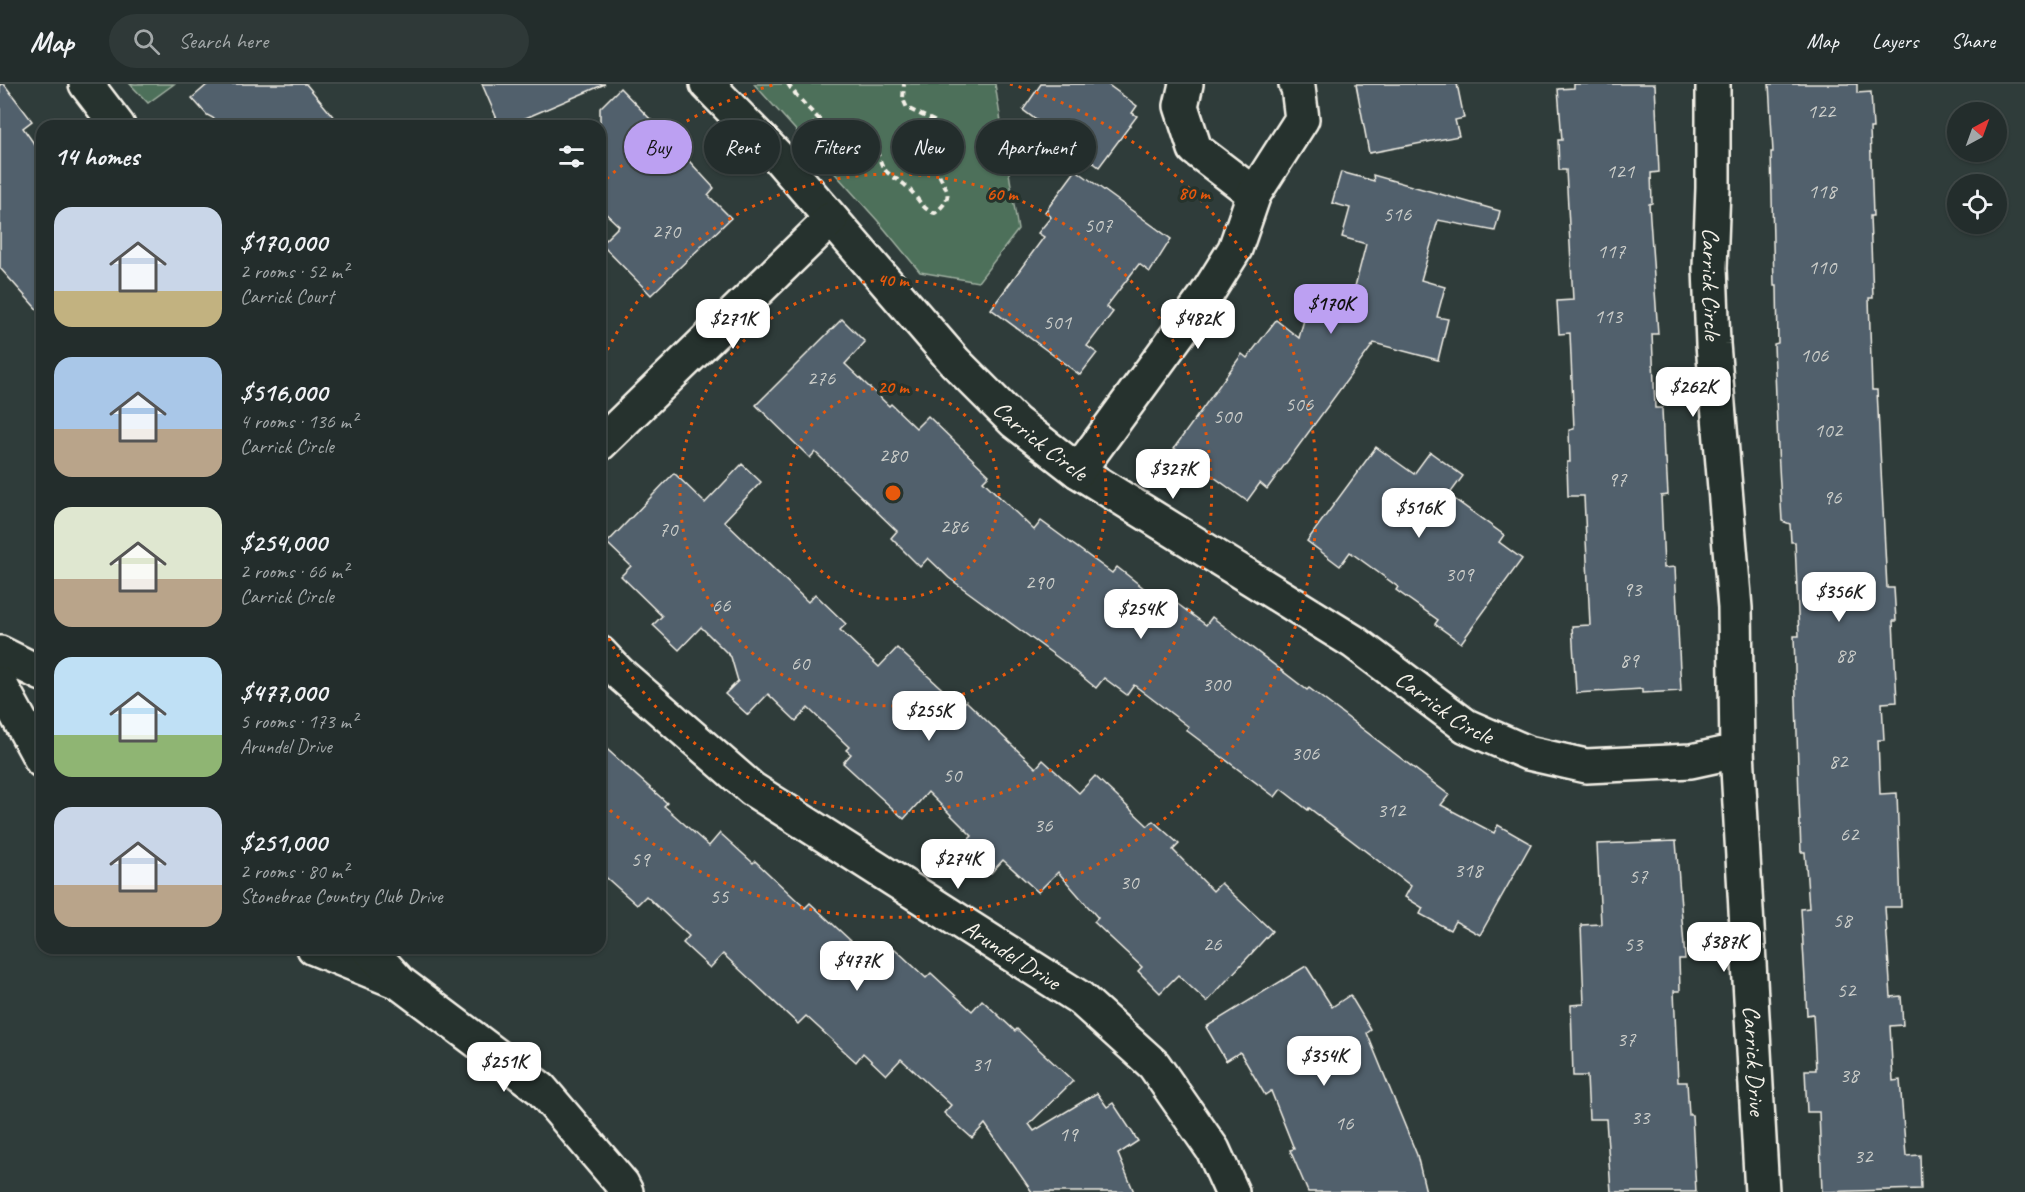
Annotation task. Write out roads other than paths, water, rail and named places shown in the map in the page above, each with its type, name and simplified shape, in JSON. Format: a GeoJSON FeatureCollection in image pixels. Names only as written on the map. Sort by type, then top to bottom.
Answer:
{"type":"FeatureCollection","features":[{"type":"Feature","properties":{"kind":"street"},"geometry":{"type":"LineString","coordinates":[[86,84],[113,120]]}},
{"type":"Feature","properties":{"kind":"street","name":"Carrick Circle"},"geometry":{"type":"LineString","coordinates":[[707,84],[779,158],[955,362],[1014,422],[1078,471],[1354,642],[1466,726],[1528,753],[1586,765],[1691,761],[1737,751],[1735,609],[1713,344],[1711,289],[1713,84]]}},
{"type":"Feature","properties":{"kind":"street"},"geometry":{"type":"LineString","coordinates":[[1186,84],[1181,106],[1195,149],[1254,194]]}},
{"type":"Feature","properties":{"kind":"street"},"geometry":{"type":"LineString","coordinates":[[1078,471],[1205,297],[1235,249],[1254,194],[1302,119],[1296,84]]}},
{"type":"Feature","properties":{"kind":"street"},"geometry":{"type":"LineString","coordinates":[[606,438],[831,219]]}},
{"type":"Feature","properties":{"kind":"street"},"geometry":{"type":"LineString","coordinates":[[0,652],[36,671]]}},
{"type":"Feature","properties":{"kind":"street","name":"Arundel Drive"},"geometry":{"type":"LineString","coordinates":[[606,659],[752,789],[1080,998],[1154,1065],[1213,1150],[1232,1192]]}},
{"type":"Feature","properties":{"kind":"street"},"geometry":{"type":"LineString","coordinates":[[0,684],[36,750]]}},
{"type":"Feature","properties":{"kind":"street","name":"Carrick Drive"},"geometry":{"type":"LineString","coordinates":[[1737,751],[1762,1192]]}},
{"type":"Feature","properties":{"kind":"street"},"geometry":{"type":"LineString","coordinates":[[329,954],[400,983]]}},
{"type":"Feature","properties":{"kind":"street"},"geometry":{"type":"LineString","coordinates":[[373,954],[400,983],[541,1089],[622,1184],[626,1192]]}}]}
